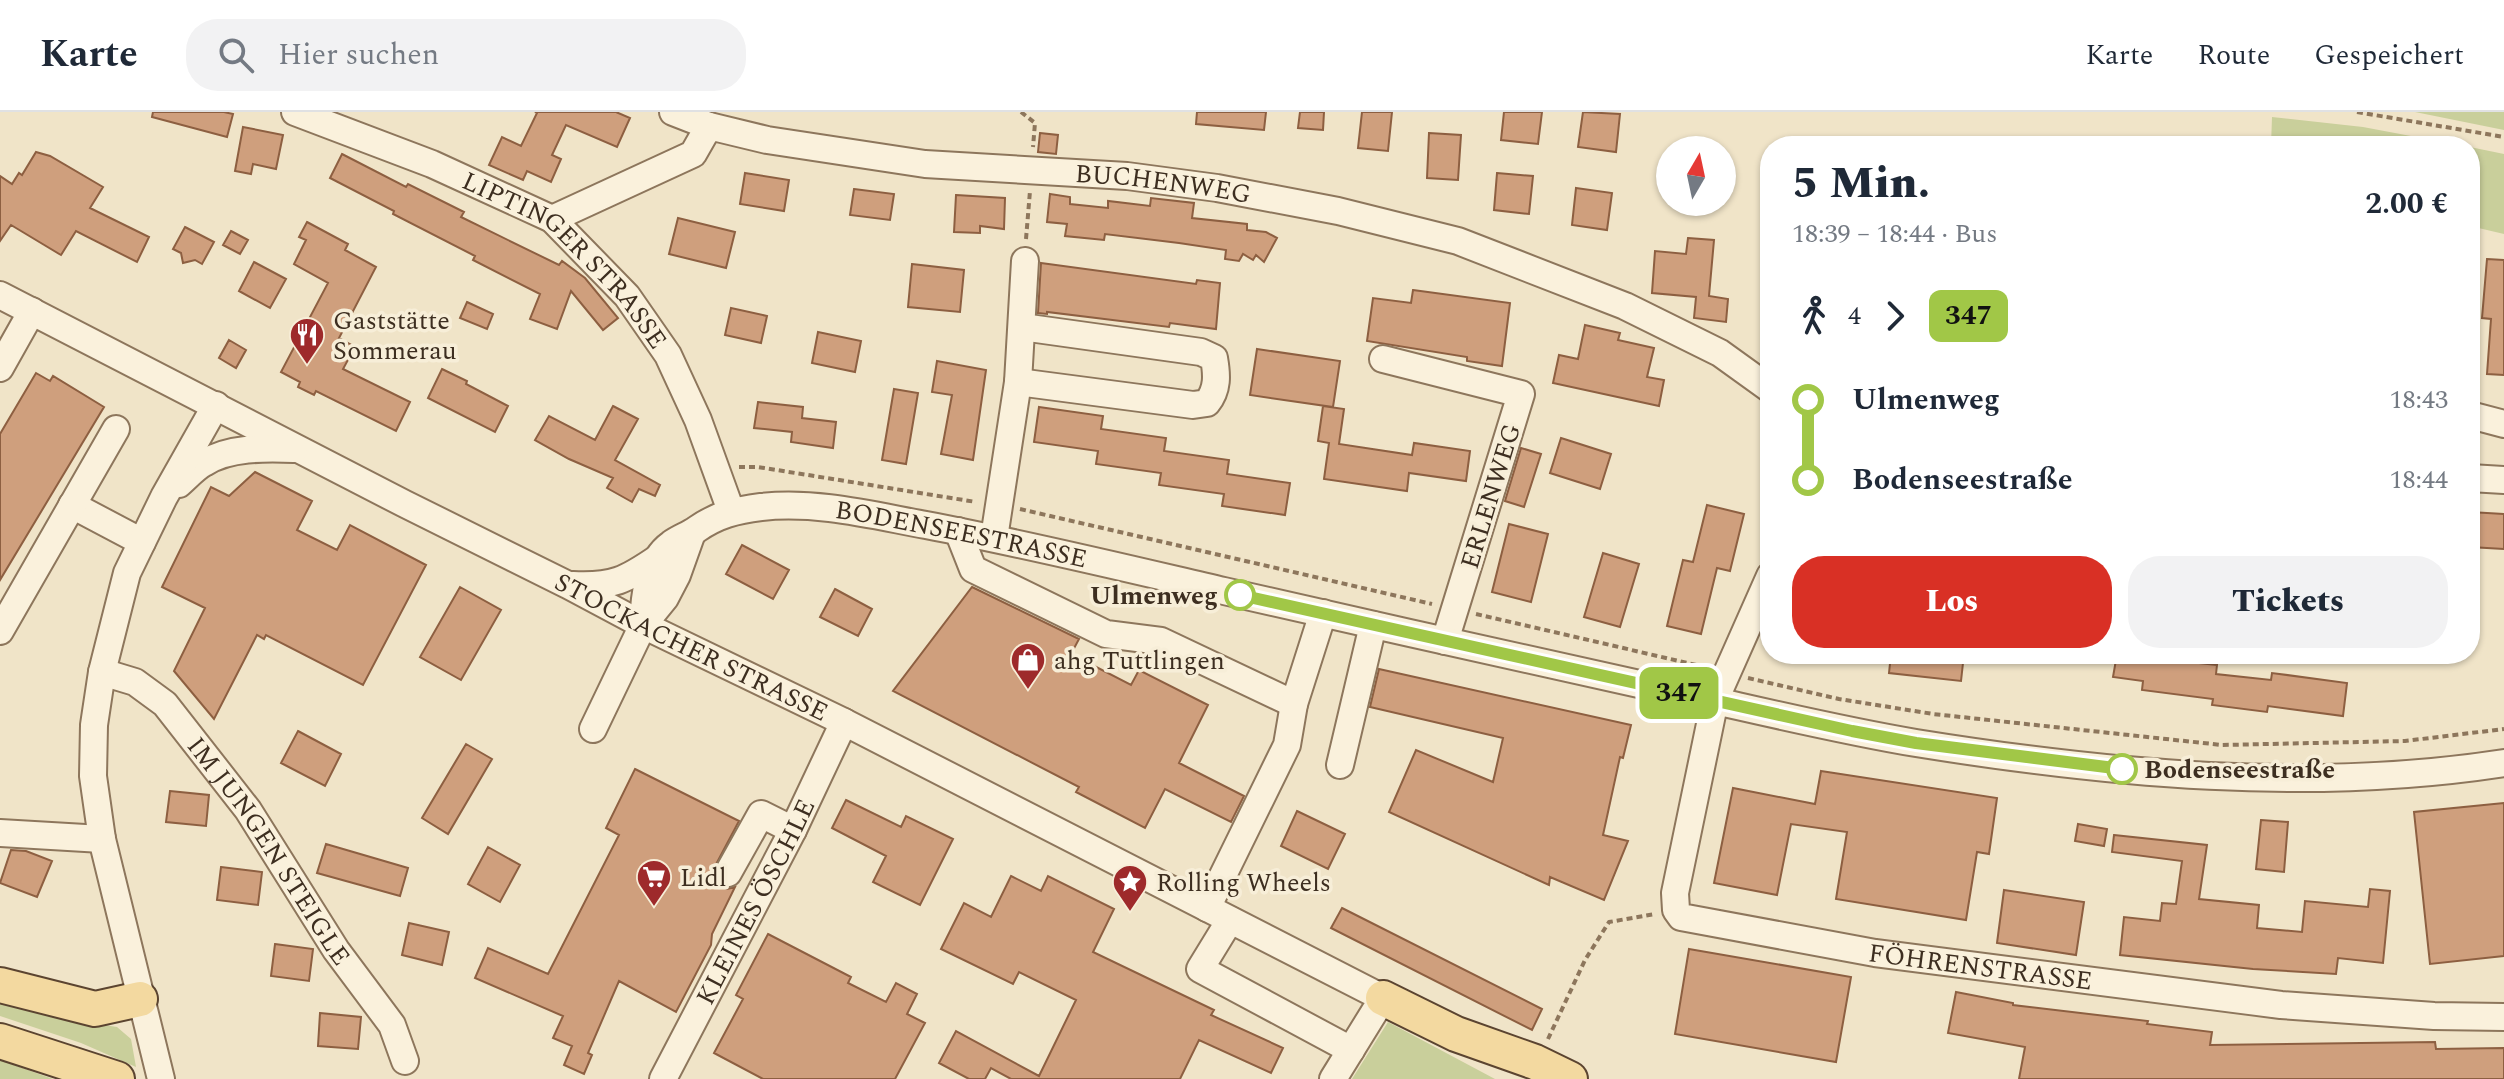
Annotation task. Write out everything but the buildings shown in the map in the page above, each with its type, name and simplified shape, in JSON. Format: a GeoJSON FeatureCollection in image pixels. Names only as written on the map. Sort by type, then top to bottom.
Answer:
{"type":"FeatureCollection","features":[{"type":"Feature","properties":{"kind":"main road"},"geometry":{"type":"LineString","coordinates":[[0,985],[95,1009],[140,999]]}},
{"type":"Feature","properties":{"kind":"main road"},"geometry":{"type":"LineString","coordinates":[[1383,998],[1530,1070],[1570,1079]]}},
{"type":"Feature","properties":{"kind":"main road"},"geometry":{"type":"LineString","coordinates":[[0,1041],[109,1077]]}},
{"type":"Feature","properties":{"kind":"street","name":"LIPTINGER STRASSE"},"geometry":{"type":"LineString","coordinates":[[295,112],[333,118],[552,219],[627,296],[668,355],[698,420],[731,511]]}},
{"type":"Feature","properties":{"kind":"street","name":"BUCHENWEG"},"geometry":{"type":"LineString","coordinates":[[673,112],[709,126],[767,140],[925,164],[1127,176],[1217,188],[1338,211],[1458,241],[1625,306],[1720,353],[1760,382]]}},
{"type":"Feature","properties":{"kind":"street"},"geometry":{"type":"LineString","coordinates":[[552,219],[693,154],[709,126]]}},
{"type":"Feature","properties":{"kind":"street"},"geometry":{"type":"LineString","coordinates":[[994,538],[1018,382],[1025,261]]}},
{"type":"Feature","properties":{"kind":"street","name":"STOCKACHER STRASSE"},"geometry":{"type":"LineString","coordinates":[[0,295],[643,625],[844,722],[1383,998]]}},
{"type":"Feature","properties":{"kind":"street"},"geometry":{"type":"LineString","coordinates":[[0,368],[32,311]]}},
{"type":"Feature","properties":{"kind":"street"},"geometry":{"type":"LineString","coordinates":[[1018,382],[1193,405],[1207,403],[1214,394],[1217,374],[1214,358],[1201,352],[1022,327]]}},
{"type":"Feature","properties":{"kind":"street","name":"ERLENWEG"},"geometry":{"type":"LineString","coordinates":[[1383,359],[1521,394],[1445,641]]}},
{"type":"Feature","properties":{"kind":"street"},"geometry":{"type":"LineString","coordinates":[[161,1079],[102,839],[93,776],[94,725],[102,672],[127,573],[164,497],[216,405]]}},
{"type":"Feature","properties":{"kind":"street"},"geometry":{"type":"LineString","coordinates":[[2480,418],[2504,424]]}},
{"type":"Feature","properties":{"kind":"street"},"geometry":{"type":"LineString","coordinates":[[0,631],[116,429]]}},
{"type":"Feature","properties":{"kind":"street"},"geometry":{"type":"LineString","coordinates":[[164,497],[205,462],[225,454],[261,448],[303,449]]}},
{"type":"Feature","properties":{"kind":"street"},"geometry":{"type":"LineString","coordinates":[[2480,479],[2504,480]]}},
{"type":"Feature","properties":{"kind":"street"},"geometry":{"type":"LineString","coordinates":[[72,505],[142,542]]}},
{"type":"Feature","properties":{"kind":"street","name":"BODENSEESTRASSE"},"geometry":{"type":"LineString","coordinates":[[568,585],[602,584],[631,578],[658,558],[668,546],[708,521],[731,511],[791,505],[831,507],[994,538],[1373,625],[1916,743],[2123,769],[2221,776],[2322,778],[2414,773],[2504,763]]}},
{"type":"Feature","properties":{"kind":"street"},"geometry":{"type":"LineString","coordinates":[[958,531],[973,569],[1106,634],[1161,641],[1294,704]]}},
{"type":"Feature","properties":{"kind":"street"},"geometry":{"type":"LineString","coordinates":[[593,729],[643,625],[670,589],[692,533]]}},
{"type":"Feature","properties":{"kind":"street"},"geometry":{"type":"LineString","coordinates":[[643,625],[645,592],[658,558]]}},
{"type":"Feature","properties":{"kind":"street"},"geometry":{"type":"LineString","coordinates":[[1676,910],[1675,893],[1715,700],[1760,599]]}},
{"type":"Feature","properties":{"kind":"street"},"geometry":{"type":"LineString","coordinates":[[1323,613],[1294,704],[1287,745],[1218,914],[1200,969],[1351,1050]]}},
{"type":"Feature","properties":{"kind":"street"},"geometry":{"type":"LineString","coordinates":[[1340,765],[1373,625]]}},
{"type":"Feature","properties":{"kind":"street","name":"IM JUNGEN STEIGLE"},"geometry":{"type":"LineString","coordinates":[[102,672],[135,682],[165,704],[248,810],[336,950],[392,1025],[405,1061]]}},
{"type":"Feature","properties":{"kind":"street","name":"KLEINES ÖSCHLE"},"geometry":{"type":"LineString","coordinates":[[663,1079],[793,830],[844,722]]}},
{"type":"Feature","properties":{"kind":"street"},"geometry":{"type":"LineString","coordinates":[[728,873],[761,814],[793,830]]}},
{"type":"Feature","properties":{"kind":"street"},"geometry":{"type":"LineString","coordinates":[[0,833],[102,839]]}},
{"type":"Feature","properties":{"kind":"street","name":"FÖHRENSTRASSE"},"geometry":{"type":"LineString","coordinates":[[1676,910],[1681,917],[1875,953],[2068,978],[2281,1005],[2434,1016],[2504,1017]]}},
{"type":"Feature","properties":{"kind":"street"},"geometry":{"type":"LineString","coordinates":[[1333,1079],[1383,998]]}},
{"type":"Feature","properties":{"kind":"path"},"geometry":{"type":"LineString","coordinates":[[2357,112],[2504,137]]}},
{"type":"Feature","properties":{"kind":"path"},"geometry":{"type":"LineString","coordinates":[[714,467],[758,467],[1065,518],[1839,699],[1933,714],[2222,745],[2405,741],[2504,729]]}},
{"type":"Feature","properties":{"kind":"path"},"geometry":{"type":"LineString","coordinates":[[1530,1070],[1565,1007],[1585,960],[1609,922],[1676,910]]}},
{"type":"Feature","properties":{"kind":"green space"},"geometry":{"type":"Polygon","coordinates":[[[2415,112],[2504,112],[2504,130],[2415,112]]]}},
{"type":"Feature","properties":{"kind":"green space"},"geometry":{"type":"Polygon","coordinates":[[[2272,117],[2363,127],[2411,136],[2271,136],[2272,117]]]}},
{"type":"Feature","properties":{"kind":"green space"},"geometry":{"type":"Polygon","coordinates":[[[2480,149],[2504,154],[2504,234],[2480,228],[2480,149]]]}},
{"type":"Feature","properties":{"kind":"green space"},"geometry":{"type":"Polygon","coordinates":[[[0,1001],[73,1020],[117,1027],[131,1039],[136,1067],[81,1043],[0,1016],[0,1001]]]}},
{"type":"Feature","properties":{"kind":"green space"},"geometry":{"type":"Polygon","coordinates":[[[1388,1022],[1495,1079],[1352,1079],[1388,1022]]]}},
{"type":"Feature","properties":{"kind":"green space"},"geometry":{"type":"Polygon","coordinates":[[[0,1060],[53,1079],[0,1079],[0,1060]]]}},
{"type":"Feature","properties":{"kind":"bus line","name":"347"},"geometry":{"type":"LineString","coordinates":[[1240,595],[1852,731],[1916,743],[2122,769]]}},
{"type":"Feature","properties":{"kind":"place","name":"Gaststätte Sommerau"},"geometry":{"type":"Point","coordinates":[307,366]}},
{"type":"Feature","properties":{"kind":"place","name":"Ulmenweg"},"geometry":{"type":"Point","coordinates":[1240,595]}},
{"type":"Feature","properties":{"kind":"place","name":"ahg Tuttlingen"},"geometry":{"type":"Point","coordinates":[1028,691]}},
{"type":"Feature","properties":{"kind":"place","name":"Bodenseestraße"},"geometry":{"type":"Point","coordinates":[2122,769]}},
{"type":"Feature","properties":{"kind":"place","name":"Lidl"},"geometry":{"type":"Point","coordinates":[654,908]}},
{"type":"Feature","properties":{"kind":"place","name":"Rolling Wheels"},"geometry":{"type":"Point","coordinates":[1130,913]}}]}
